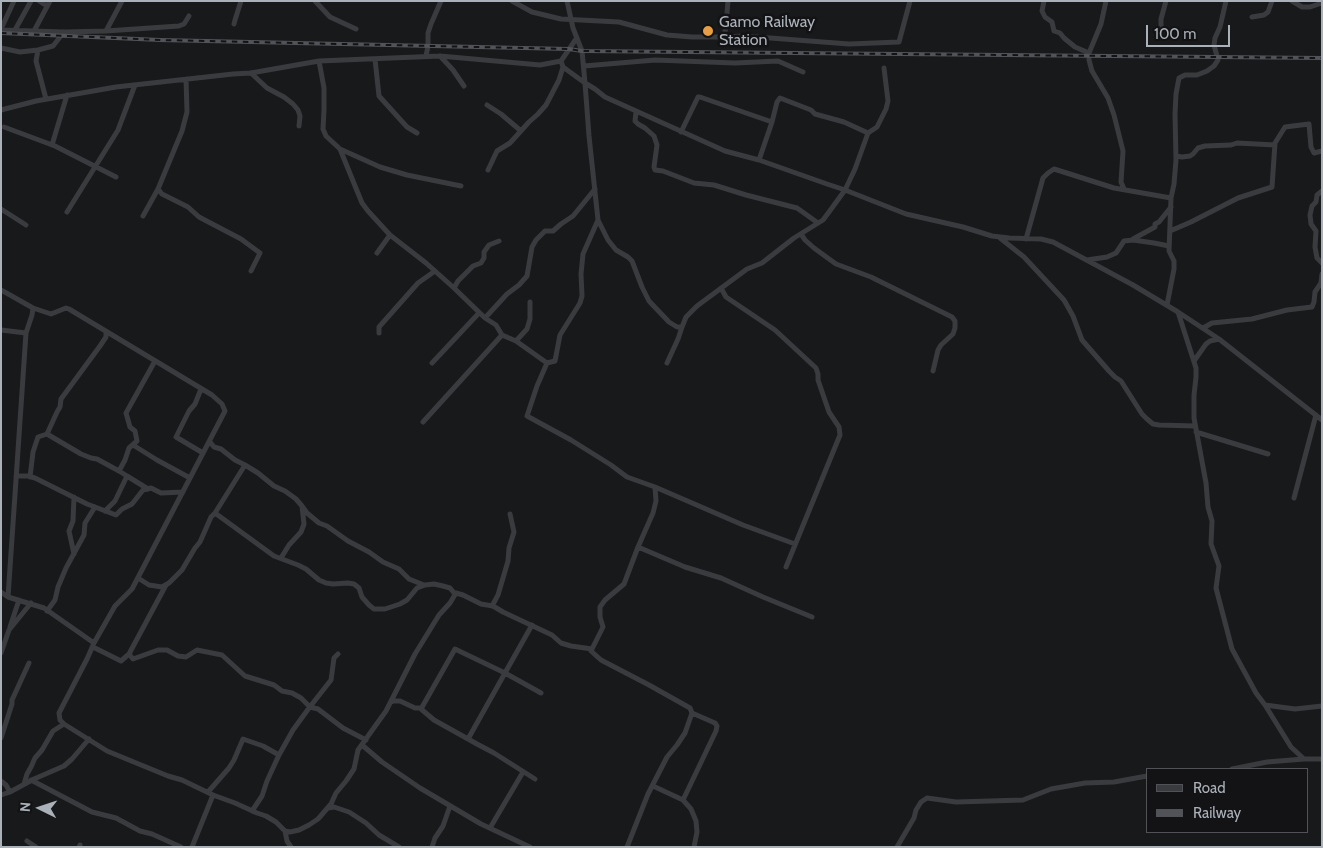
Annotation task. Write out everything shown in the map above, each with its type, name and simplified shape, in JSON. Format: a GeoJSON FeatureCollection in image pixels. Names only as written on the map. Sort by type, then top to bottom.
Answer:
{"type":"FeatureCollection","features":[{"type":"Feature","properties":{"kind":"street"},"geometry":{"type":"LineString","coordinates":[[14,1],[1,29],[64,32],[179,26],[184,24],[189,16]]}},
{"type":"Feature","properties":{"kind":"street"},"geometry":{"type":"LineString","coordinates":[[15,30],[31,1]]}},
{"type":"Feature","properties":{"kind":"street"},"geometry":{"type":"LineString","coordinates":[[34,31],[49,4],[40,1]]}},
{"type":"Feature","properties":{"kind":"street"},"geometry":{"type":"LineString","coordinates":[[106,31],[122,1]]}},
{"type":"Feature","properties":{"kind":"street"},"geometry":{"type":"LineString","coordinates":[[234,24],[242,1]]}},
{"type":"Feature","properties":{"kind":"street"},"geometry":{"type":"LineString","coordinates":[[316,1],[330,17],[356,28]]}},
{"type":"Feature","properties":{"kind":"street"},"geometry":{"type":"LineString","coordinates":[[426,56],[430,24],[441,1]]}},
{"type":"Feature","properties":{"kind":"street"},"geometry":{"type":"LineString","coordinates":[[512,1],[532,12],[561,19],[619,22],[667,35],[692,37],[744,36],[849,44],[899,42],[910,1]]}},
{"type":"Feature","properties":{"kind":"street"},"geometry":{"type":"LineString","coordinates":[[567,1],[570,19],[582,51],[598,220],[608,240],[616,250],[632,261],[649,301],[669,322],[677,327],[682,327]]}},
{"type":"Feature","properties":{"kind":"street"},"geometry":{"type":"LineString","coordinates":[[724,37],[728,1]]}},
{"type":"Feature","properties":{"kind":"street"},"geometry":{"type":"LineString","coordinates":[[1044,1],[1042,11],[1045,17],[1052,22],[1054,31],[1060,33],[1076,47],[1089,53]]}},
{"type":"Feature","properties":{"kind":"street"},"geometry":{"type":"LineString","coordinates":[[1106,1],[1101,24],[1089,53],[1089,60],[1092,71],[1108,98],[1114,115],[1123,151],[1121,182],[1124,189]]}},
{"type":"Feature","properties":{"kind":"street"},"geometry":{"type":"LineString","coordinates":[[1161,26],[1166,1]]}},
{"type":"Feature","properties":{"kind":"street"},"geometry":{"type":"LineString","coordinates":[[1167,305],[1174,269],[1174,261],[1169,251],[1169,246],[1171,198],[1176,156],[1176,94],[1179,78],[1207,72],[1218,60],[1214,45],[1226,1]]}},
{"type":"Feature","properties":{"kind":"street"},"geometry":{"type":"LineString","coordinates":[[1252,17],[1264,16],[1268,12],[1272,1]]}},
{"type":"Feature","properties":{"kind":"street"},"geometry":{"type":"LineString","coordinates":[[1292,1],[1302,7],[1310,7],[1322,3]]}},
{"type":"Feature","properties":{"kind":"street"},"geometry":{"type":"LineString","coordinates":[[1,48],[20,52],[38,50],[53,46],[64,32]]}},
{"type":"Feature","properties":{"kind":"street"},"geometry":{"type":"LineString","coordinates":[[488,170],[497,151],[510,143],[546,105],[559,80],[562,64],[576,39]]}},
{"type":"Feature","properties":{"kind":"street"},"geometry":{"type":"LineString","coordinates":[[38,50],[36,61],[46,99]]}},
{"type":"Feature","properties":{"kind":"street"},"geometry":{"type":"LineString","coordinates":[[440,56],[464,86]]}},
{"type":"Feature","properties":{"kind":"street"},"geometry":{"type":"LineString","coordinates":[[1,110],[67,95],[135,85],[251,73],[318,61],[440,56],[540,65],[562,64],[605,97],[725,151],[759,160],[906,214],[999,237],[1041,239],[1053,242],[1133,285],[1203,328],[1322,420]]}},
{"type":"Feature","properties":{"kind":"street"},"geometry":{"type":"LineString","coordinates":[[375,59],[379,96],[407,127],[417,133]]}},
{"type":"Feature","properties":{"kind":"street"},"geometry":{"type":"LineString","coordinates":[[584,66],[655,60],[735,63],[778,62],[803,72]]}},
{"type":"Feature","properties":{"kind":"street"},"geometry":{"type":"LineString","coordinates":[[318,61],[324,88],[323,129],[326,136],[340,149],[380,167],[407,175],[461,186]]}},
{"type":"Feature","properties":{"kind":"street"},"geometry":{"type":"LineString","coordinates":[[667,363],[686,316],[747,269],[762,263],[823,220],[845,190],[868,133],[877,127],[882,118],[888,101],[884,68]]}},
{"type":"Feature","properties":{"kind":"street"},"geometry":{"type":"LineString","coordinates":[[251,73],[267,88],[293,104],[300,116],[299,126]]}},
{"type":"Feature","properties":{"kind":"street"},"geometry":{"type":"LineString","coordinates":[[143,216],[158,189],[182,131],[187,112],[186,79]]}},
{"type":"Feature","properties":{"kind":"street"},"geometry":{"type":"LineString","coordinates":[[67,212],[118,130],[135,85]]}},
{"type":"Feature","properties":{"kind":"street"},"geometry":{"type":"LineString","coordinates":[[52,144],[67,95]]}},
{"type":"Feature","properties":{"kind":"street"},"geometry":{"type":"LineString","coordinates":[[681,132],[698,97],[772,122]]}},
{"type":"Feature","properties":{"kind":"street"},"geometry":{"type":"LineString","coordinates":[[759,160],[780,98],[811,110],[815,114],[844,122],[868,133]]}},
{"type":"Feature","properties":{"kind":"street"},"geometry":{"type":"LineString","coordinates":[[487,105],[521,131]]}},
{"type":"Feature","properties":{"kind":"street"},"geometry":{"type":"LineString","coordinates":[[636,112],[635,121],[654,136],[657,145],[655,170],[694,182],[714,185],[746,196],[797,208],[818,223]]}},
{"type":"Feature","properties":{"kind":"street"},"geometry":{"type":"LineString","coordinates":[[1170,231],[1192,222],[1238,198],[1272,187],[1275,145],[1285,127],[1309,124],[1311,147],[1314,153],[1322,151]]}},
{"type":"Feature","properties":{"kind":"street"},"geometry":{"type":"LineString","coordinates":[[4,127],[52,144],[116,177]]}},
{"type":"Feature","properties":{"kind":"street"},"geometry":{"type":"LineString","coordinates":[[1176,156],[1190,156],[1198,148],[1218,145],[1231,146],[1237,143],[1275,145]]}},
{"type":"Feature","properties":{"kind":"street"},"geometry":{"type":"LineString","coordinates":[[340,149],[362,203],[390,235],[435,271],[479,313],[496,324],[502,335],[516,341],[547,363]]}},
{"type":"Feature","properties":{"kind":"street"},"geometry":{"type":"LineString","coordinates":[[1026,239],[1043,178],[1054,169],[1114,188],[1171,198]]}},
{"type":"Feature","properties":{"kind":"street"},"geometry":{"type":"LineString","coordinates":[[158,189],[162,194],[188,208],[199,217],[241,239],[260,253],[251,271]]}},
{"type":"Feature","properties":{"kind":"street"},"geometry":{"type":"LineString","coordinates":[[485,318],[527,276],[532,247],[536,240],[545,231],[554,231],[573,216],[595,189]]}},
{"type":"Feature","properties":{"kind":"street"},"geometry":{"type":"LineString","coordinates":[[1322,191],[1317,195],[1310,215],[1311,224],[1316,231],[1315,247],[1317,258],[1322,264]]}},
{"type":"Feature","properties":{"kind":"street"},"geometry":{"type":"LineString","coordinates":[[1133,240],[1155,227],[1155,224],[1159,222],[1171,207]]}},
{"type":"Feature","properties":{"kind":"street"},"geometry":{"type":"LineString","coordinates":[[1,209],[26,225]]}},
{"type":"Feature","properties":{"kind":"street"},"geometry":{"type":"LineString","coordinates":[[598,220],[583,254],[581,274],[582,296],[580,303],[560,335],[554,360],[547,363],[527,416],[611,464],[627,477],[656,487],[743,525],[795,544]]}},
{"type":"Feature","properties":{"kind":"street"},"geometry":{"type":"LineString","coordinates":[[801,234],[814,248],[836,264],[871,277],[952,317],[955,321],[953,334],[938,350],[933,371]]}},
{"type":"Feature","properties":{"kind":"street"},"geometry":{"type":"LineString","coordinates":[[376,253],[390,235]]}},
{"type":"Feature","properties":{"kind":"street"},"geometry":{"type":"LineString","coordinates":[[999,237],[1024,257],[1064,300],[1073,316],[1082,340],[1109,371],[1121,381],[1142,414],[1153,424],[1195,429],[1268,454]]}},
{"type":"Feature","properties":{"kind":"street"},"geometry":{"type":"LineString","coordinates":[[1086,260],[1098,259],[1116,253],[1124,241],[1133,240],[1169,246]]}},
{"type":"Feature","properties":{"kind":"street"},"geometry":{"type":"LineString","coordinates":[[454,288],[458,281],[484,258],[484,252],[489,245],[500,241]]}},
{"type":"Feature","properties":{"kind":"street"},"geometry":{"type":"LineString","coordinates":[[379,333],[379,327],[418,283],[435,271]]}},
{"type":"Feature","properties":{"kind":"street"},"geometry":{"type":"LineString","coordinates":[[1203,328],[1212,323],[1252,319],[1287,310],[1312,307],[1315,292],[1321,283],[1322,274]]}},
{"type":"Feature","properties":{"kind":"street"},"geometry":{"type":"LineString","coordinates":[[721,288],[726,297],[775,330],[816,368],[829,412],[839,427],[840,435],[786,567]]}},
{"type":"Feature","properties":{"kind":"street"},"geometry":{"type":"LineString","coordinates":[[1,290],[34,308],[51,314],[66,308],[212,395],[222,404],[225,411],[132,589],[115,606],[93,645],[60,713],[60,720],[107,750],[266,816],[285,831],[287,840],[292,847]]}},
{"type":"Feature","properties":{"kind":"street"},"geometry":{"type":"LineString","coordinates":[[516,341],[527,329],[530,319],[530,302]]}},
{"type":"Feature","properties":{"kind":"street"},"geometry":{"type":"LineString","coordinates":[[8,597],[26,332],[34,308]]}},
{"type":"Feature","properties":{"kind":"street"},"geometry":{"type":"LineString","coordinates":[[1178,312],[1194,361],[1196,377],[1195,429],[1212,521],[1211,544],[1219,566],[1216,588],[1232,649],[1256,693],[1291,747],[1304,759]]}},
{"type":"Feature","properties":{"kind":"street"},"geometry":{"type":"LineString","coordinates":[[432,362],[479,313]]}},
{"type":"Feature","properties":{"kind":"street"},"geometry":{"type":"LineString","coordinates":[[1,330],[26,332]]}},
{"type":"Feature","properties":{"kind":"street"},"geometry":{"type":"LineString","coordinates":[[30,477],[32,452],[38,437],[47,434],[60,407],[61,399],[106,337],[106,331]]}},
{"type":"Feature","properties":{"kind":"street"},"geometry":{"type":"LineString","coordinates":[[423,422],[502,335]]}},
{"type":"Feature","properties":{"kind":"street"},"geometry":{"type":"LineString","coordinates":[[1194,361],[1206,344],[1219,339]]}},
{"type":"Feature","properties":{"kind":"street"},"geometry":{"type":"LineString","coordinates":[[119,471],[130,448],[137,441],[135,431],[130,427],[126,413],[155,361]]}},
{"type":"Feature","properties":{"kind":"street"},"geometry":{"type":"LineString","coordinates":[[202,389],[188,411],[176,437],[204,453]]}},
{"type":"Feature","properties":{"kind":"street"},"geometry":{"type":"LineString","coordinates":[[1294,498],[1316,415]]}},
{"type":"Feature","properties":{"kind":"street"},"geometry":{"type":"LineString","coordinates":[[47,434],[81,454],[97,459],[148,489]]}},
{"type":"Feature","properties":{"kind":"street"},"geometry":{"type":"LineString","coordinates":[[210,442],[214,447],[221,449],[235,460],[258,473],[274,486],[285,491],[319,523],[327,526],[383,562],[399,569],[409,579],[425,585]]}},
{"type":"Feature","properties":{"kind":"street"},"geometry":{"type":"LineString","coordinates":[[133,445],[190,478]]}},
{"type":"Feature","properties":{"kind":"street"},"geometry":{"type":"LineString","coordinates":[[138,578],[149,585],[162,587],[174,579],[200,542],[212,517],[245,465]]}},
{"type":"Feature","properties":{"kind":"street"},"geometry":{"type":"LineString","coordinates":[[16,476],[30,477],[116,515],[122,509],[132,504],[143,490],[151,488],[161,493],[183,492]]}},
{"type":"Feature","properties":{"kind":"street"},"geometry":{"type":"LineString","coordinates":[[105,511],[114,501],[127,476]]}},
{"type":"Feature","properties":{"kind":"street"},"geometry":{"type":"LineString","coordinates":[[656,487],[656,501],[653,513],[624,584],[605,600],[600,607],[603,627],[591,651],[601,660],[690,708],[692,713],[718,726],[682,800]]}},
{"type":"Feature","properties":{"kind":"street"},"geometry":{"type":"LineString","coordinates":[[74,498],[73,521],[69,531],[74,554]]}},
{"type":"Feature","properties":{"kind":"street"},"geometry":{"type":"LineString","coordinates":[[281,558],[289,545],[301,532],[304,524],[302,506]]}},
{"type":"Feature","properties":{"kind":"street"},"geometry":{"type":"LineString","coordinates":[[47,611],[55,600],[58,587],[84,535],[85,523],[95,507]]}},
{"type":"Feature","properties":{"kind":"street"},"geometry":{"type":"LineString","coordinates":[[215,513],[274,556],[306,569],[319,580],[333,584],[348,582],[354,584],[359,588],[368,605],[374,609],[385,609],[400,604],[418,588],[434,584],[450,588],[456,594],[492,606],[552,635],[562,643],[592,649]]}},
{"type":"Feature","properties":{"kind":"street"},"geometry":{"type":"LineString","coordinates":[[492,606],[498,595],[514,532],[510,514]]}},
{"type":"Feature","properties":{"kind":"street"},"geometry":{"type":"LineString","coordinates":[[638,547],[685,567],[721,578],[812,617]]}},
{"type":"Feature","properties":{"kind":"street"},"geometry":{"type":"LineString","coordinates":[[1,592],[8,597],[47,611],[93,645],[121,662],[129,654],[166,585]]}},
{"type":"Feature","properties":{"kind":"street"},"geometry":{"type":"LineString","coordinates":[[285,831],[299,830],[309,825],[318,819],[331,804],[336,793],[354,769],[358,750],[386,711],[415,654],[439,615],[456,594]]}},
{"type":"Feature","properties":{"kind":"street"},"geometry":{"type":"LineString","coordinates":[[1,653],[19,600]]}},
{"type":"Feature","properties":{"kind":"street"},"geometry":{"type":"LineString","coordinates":[[9,630],[31,604]]}},
{"type":"Feature","properties":{"kind":"street"},"geometry":{"type":"LineString","coordinates":[[468,739],[532,625]]}},
{"type":"Feature","properties":{"kind":"street"},"geometry":{"type":"LineString","coordinates":[[422,708],[455,649],[541,693]]}},
{"type":"Feature","properties":{"kind":"street"},"geometry":{"type":"LineString","coordinates":[[129,654],[133,660],[158,650],[167,650],[178,656],[186,657],[197,650],[222,656],[245,676],[274,685],[282,691],[292,693],[301,698],[310,707],[318,710],[364,742],[382,762],[420,788],[490,828],[530,847]]}},
{"type":"Feature","properties":{"kind":"street"},"geometry":{"type":"LineString","coordinates":[[252,811],[262,796],[279,755],[293,730],[332,680],[334,658],[338,654]]}},
{"type":"Feature","properties":{"kind":"street"},"geometry":{"type":"LineString","coordinates":[[1,738],[12,700],[29,663]]}},
{"type":"Feature","properties":{"kind":"street"},"geometry":{"type":"LineString","coordinates":[[390,702],[394,700],[400,701],[415,708],[422,708]]}},
{"type":"Feature","properties":{"kind":"street"},"geometry":{"type":"LineString","coordinates":[[1265,705],[1295,709],[1322,706]]}},
{"type":"Feature","properties":{"kind":"street"},"geometry":{"type":"LineString","coordinates":[[422,708],[434,720],[494,753],[535,779]]}},
{"type":"Feature","properties":{"kind":"street"},"geometry":{"type":"LineString","coordinates":[[627,847],[643,806],[667,757],[685,733],[692,713]]}},
{"type":"Feature","properties":{"kind":"street"},"geometry":{"type":"LineString","coordinates":[[24,784],[35,758],[53,731],[64,724]]}},
{"type":"Feature","properties":{"kind":"street"},"geometry":{"type":"LineString","coordinates":[[1,795],[64,766],[89,739]]}},
{"type":"Feature","properties":{"kind":"street"},"geometry":{"type":"LineString","coordinates":[[192,847],[211,794],[234,760],[243,739],[263,746],[279,755]]}},
{"type":"Feature","properties":{"kind":"street"},"geometry":{"type":"LineString","coordinates":[[1237,768],[1267,762],[1322,759]]}},
{"type":"Feature","properties":{"kind":"street"},"geometry":{"type":"LineString","coordinates":[[490,828],[523,772]]}},
{"type":"Feature","properties":{"kind":"street"},"geometry":{"type":"LineString","coordinates":[[897,847],[914,818],[916,810],[921,802],[927,798],[956,802],[1023,800],[1051,789],[1146,776]]}},
{"type":"Feature","properties":{"kind":"street"},"geometry":{"type":"LineString","coordinates":[[31,780],[92,812],[116,818],[140,831],[152,834],[181,847]]}},
{"type":"Feature","properties":{"kind":"street"},"geometry":{"type":"LineString","coordinates":[[1,781],[10,792]]}},
{"type":"Feature","properties":{"kind":"street"},"geometry":{"type":"LineString","coordinates":[[653,786],[682,800],[691,809],[696,821],[697,832],[694,847]]}},
{"type":"Feature","properties":{"kind":"street"},"geometry":{"type":"LineString","coordinates":[[432,847],[450,806]]}},
{"type":"Feature","properties":{"kind":"street"},"geometry":{"type":"LineString","coordinates":[[327,808],[334,807],[349,812],[398,847]]}},
{"type":"Feature","properties":{"kind":"street"},"geometry":{"type":"LineString","coordinates":[[27,842],[36,847]]}},
{"type":"Feature","properties":{"kind":"railway"},"geometry":{"type":"LineString","coordinates":[[1,33],[160,40],[569,49],[582,51],[1322,58]]}},
{"type":"Feature","properties":{"kind":"place","name":"Gamo Railway Station"},"geometry":{"type":"Point","coordinates":[708,31]}}]}
